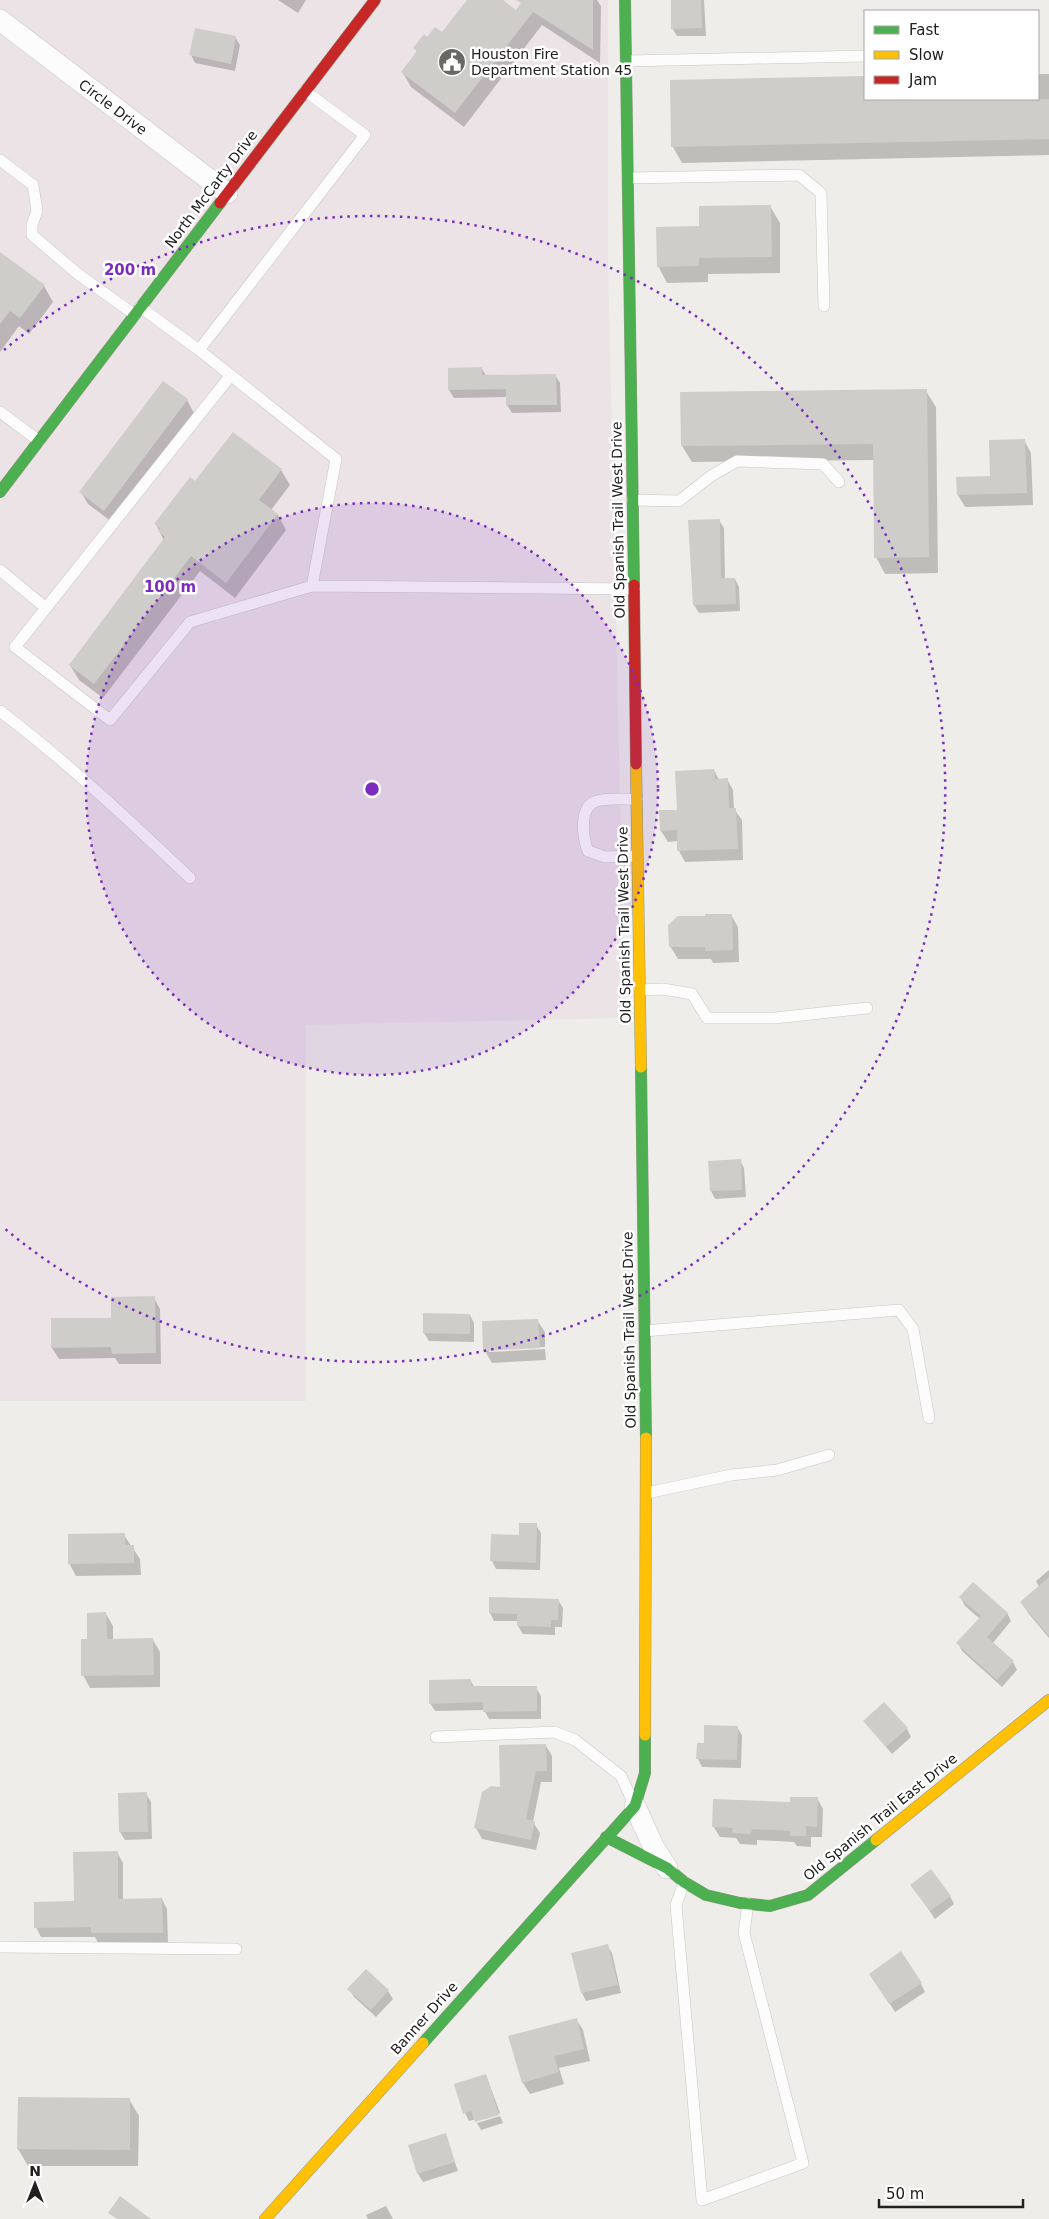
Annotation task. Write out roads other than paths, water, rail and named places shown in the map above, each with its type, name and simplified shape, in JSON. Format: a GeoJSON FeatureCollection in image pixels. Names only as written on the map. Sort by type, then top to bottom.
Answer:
{"type":"FeatureCollection","features":[{"type":"Feature","properties":{"kind":"street","name":"North McCarty Drive"},"geometry":{"type":"LineString","coordinates":[[2,486],[39,441],[375,0]]}},
{"type":"Feature","properties":{"kind":"street","name":"Old Spanish Trail West Drive"},"geometry":{"type":"LineString","coordinates":[[606,1837],[635,1806],[645,1773],[647,1493],[625,0]]}},
{"type":"Feature","properties":{"kind":"street","name":"Circle Drive"},"geometry":{"type":"LineString","coordinates":[[0,20],[227,193]]}},
{"type":"Feature","properties":{"kind":"street","name":"Old Spanish Trail East Drive"},"geometry":{"type":"LineString","coordinates":[[606,1837],[668,1868],[684,1882],[706,1896],[770,1906],[808,1894],[1049,1700]]}},
{"type":"Feature","properties":{"kind":"street"},"geometry":{"type":"LineString","coordinates":[[635,1806],[654,1848],[668,1868]]}},
{"type":"Feature","properties":{"kind":"street","name":"Banner Drive"},"geometry":{"type":"LineString","coordinates":[[265,2219],[606,1837]]}},
{"type":"Feature","properties":{"kind":"lane"},"geometry":{"type":"LineString","coordinates":[[626,61],[864,56]]}},
{"type":"Feature","properties":{"kind":"lane"},"geometry":{"type":"LineString","coordinates":[[199,350],[365,135],[305,91]]}},
{"type":"Feature","properties":{"kind":"lane"},"geometry":{"type":"LineString","coordinates":[[0,160],[33,184],[36,211],[32,224],[32,235],[78,274],[199,350],[336,459],[312,586]]}},
{"type":"Feature","properties":{"kind":"lane"},"geometry":{"type":"LineString","coordinates":[[628,178],[799,175],[820,193],[824,306]]}},
{"type":"Feature","properties":{"kind":"lane"},"geometry":{"type":"LineString","coordinates":[[231,375],[16,647],[110,720],[190,622],[312,586],[634,589]]}},
{"type":"Feature","properties":{"kind":"lane"},"geometry":{"type":"LineString","coordinates":[[0,412],[39,441]]}},
{"type":"Feature","properties":{"kind":"lane"},"geometry":{"type":"LineString","coordinates":[[632,500],[679,501],[711,476],[737,461],[823,464],[839,482]]}},
{"type":"Feature","properties":{"kind":"lane"},"geometry":{"type":"LineString","coordinates":[[0,570],[46,608]]}},
{"type":"Feature","properties":{"kind":"lane"},"geometry":{"type":"LineString","coordinates":[[0,711],[40,741],[94,788],[190,878]]}},
{"type":"Feature","properties":{"kind":"lane"},"geometry":{"type":"LineString","coordinates":[[637,799],[596,801],[590,805],[584,815],[585,842],[588,851],[596,856],[605,858],[638,856]]}},
{"type":"Feature","properties":{"kind":"lane"},"geometry":{"type":"LineString","coordinates":[[640,990],[663,989],[692,994],[707,1018],[775,1018],[866,1008]]}},
{"type":"Feature","properties":{"kind":"lane"},"geometry":{"type":"LineString","coordinates":[[644,1331],[900,1310],[913,1329],[929,1418]]}},
{"type":"Feature","properties":{"kind":"lane"},"geometry":{"type":"LineString","coordinates":[[647,1493],[731,1475],[777,1470],[829,1454]]}},
{"type":"Feature","properties":{"kind":"lane"},"geometry":{"type":"LineString","coordinates":[[436,1737],[554,1732],[575,1740],[621,1776],[635,1806]]}},
{"type":"Feature","properties":{"kind":"lane"},"geometry":{"type":"LineString","coordinates":[[684,1882],[676,1905],[702,2200],[803,2163],[744,1933],[748,1903]]}},
{"type":"Feature","properties":{"kind":"lane"},"geometry":{"type":"LineString","coordinates":[[0,1947],[236,1949]]}},
{"type":"Feature","properties":{"kind":"place","name":"Houston Fire Department Station 45"},"geometry":{"type":"Point","coordinates":[452,62]}}]}
